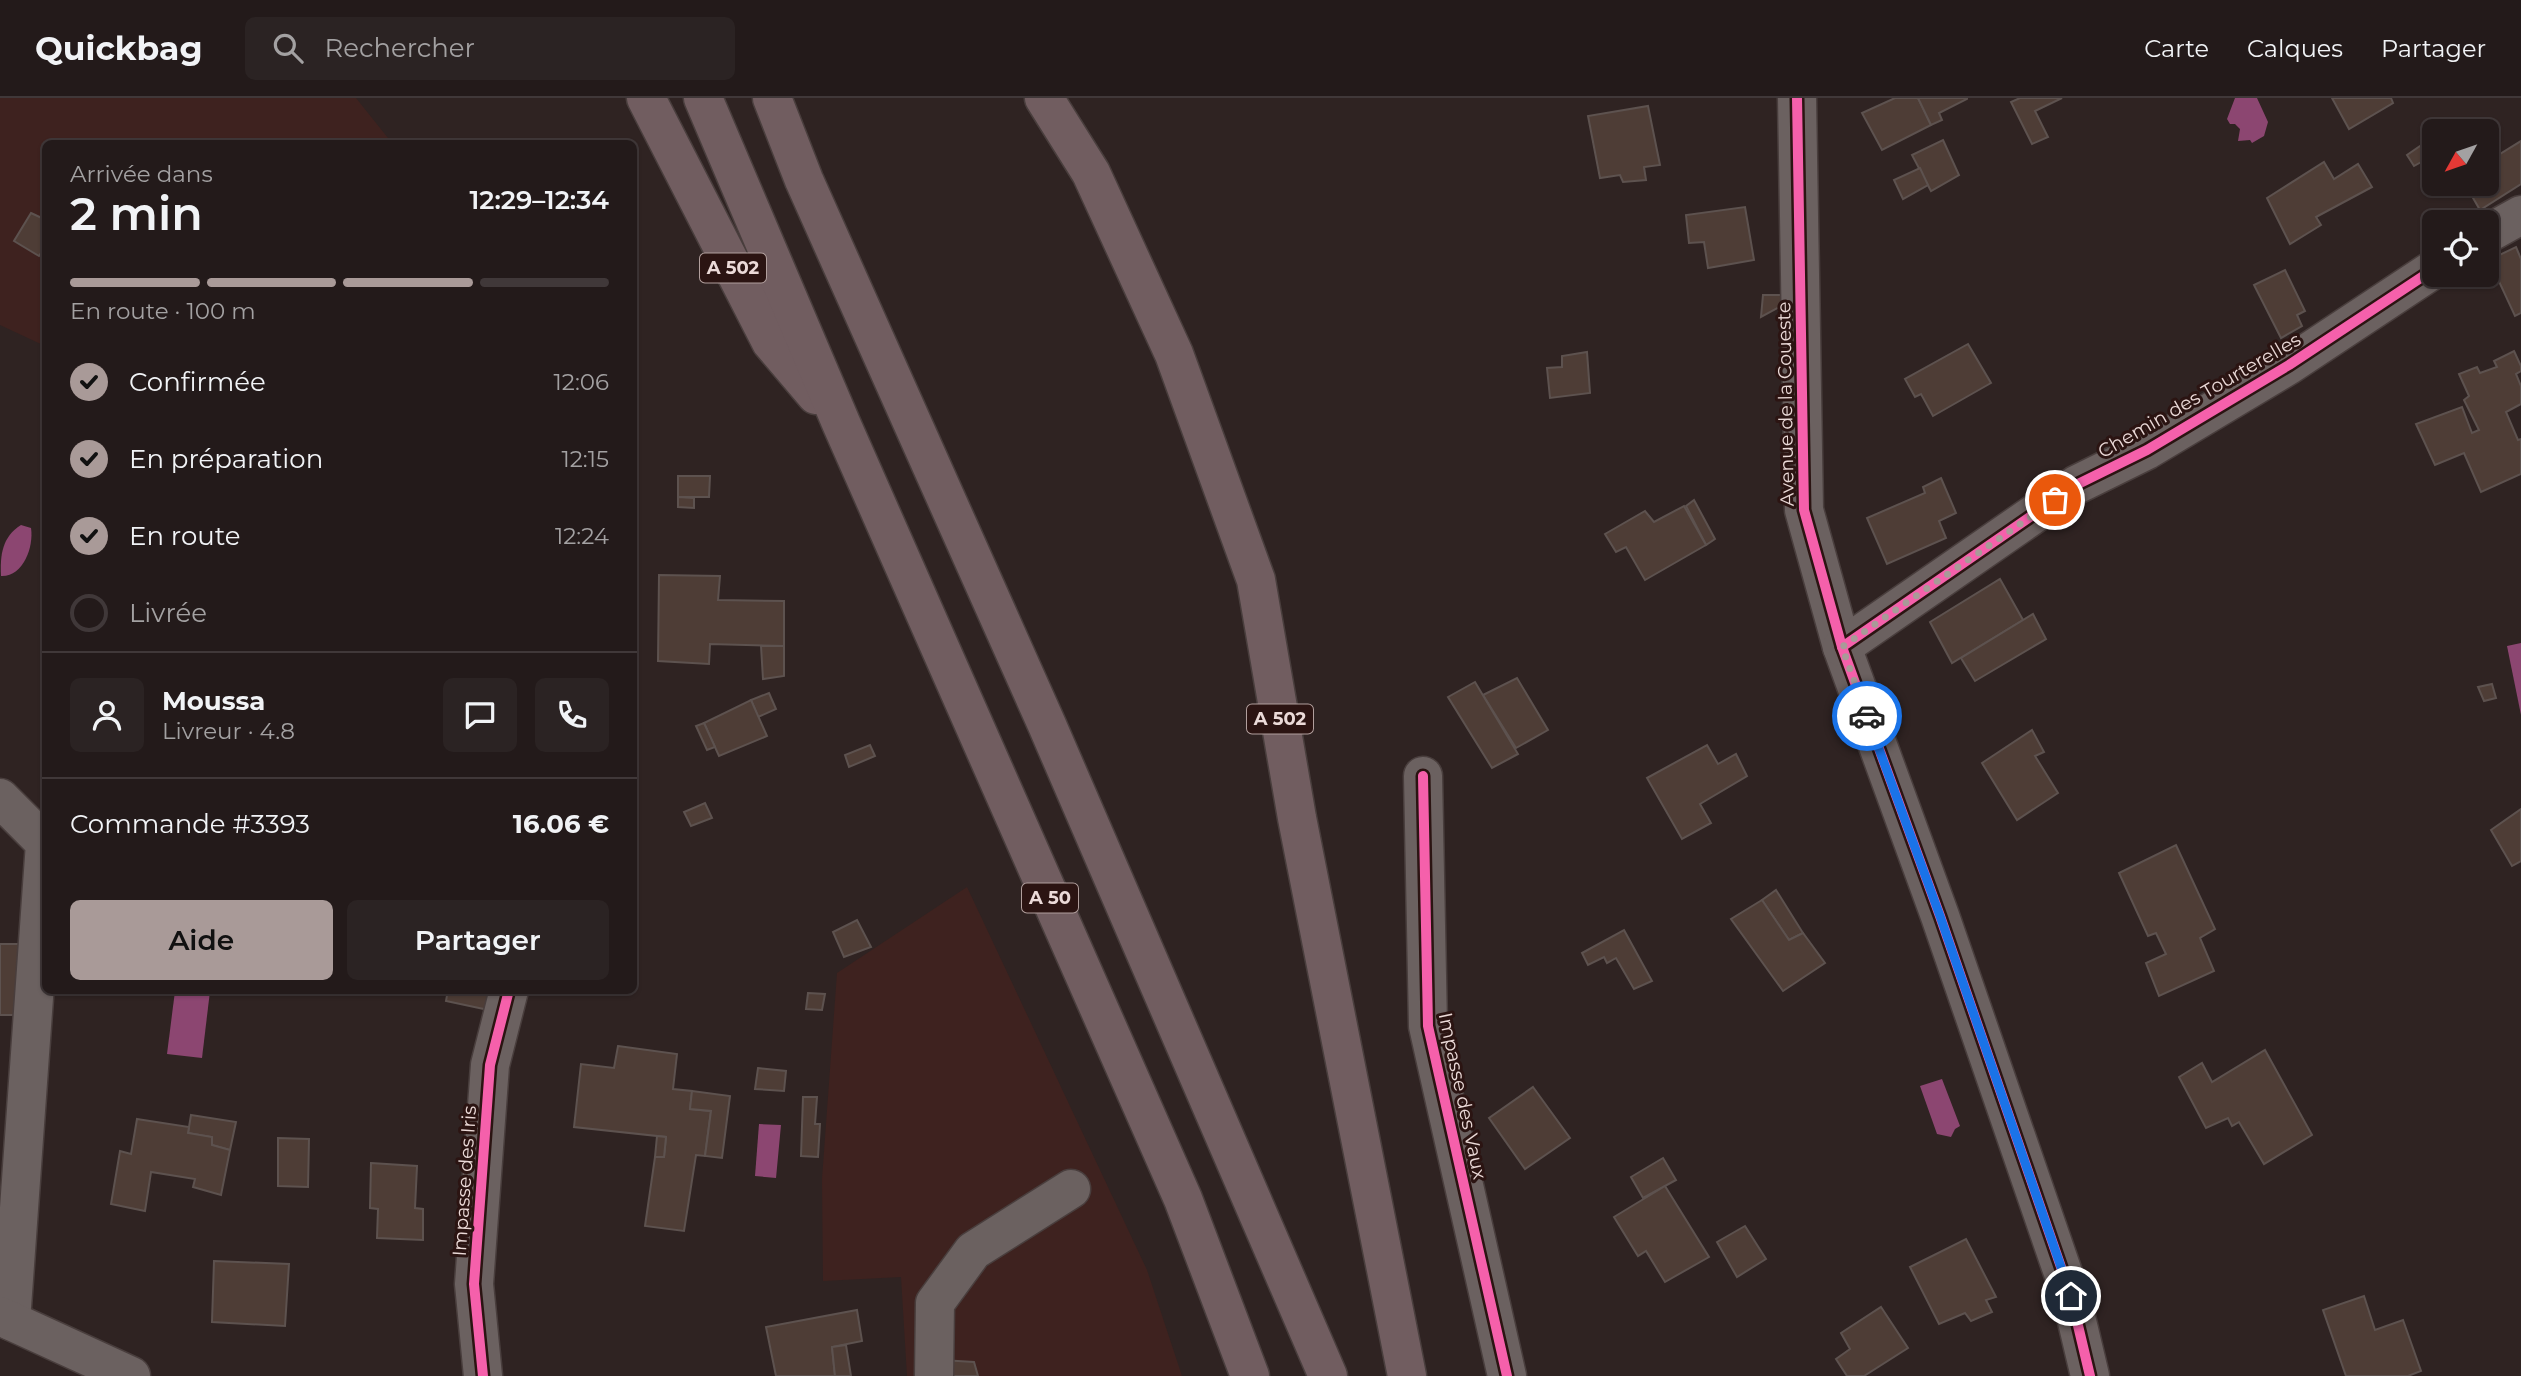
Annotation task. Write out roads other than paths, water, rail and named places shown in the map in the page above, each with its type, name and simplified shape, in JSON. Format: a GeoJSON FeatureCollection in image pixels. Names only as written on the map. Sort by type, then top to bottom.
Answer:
{"type":"FeatureCollection","features":[{"type":"Feature","properties":{"kind":"highway","name":"A 502"},"geometry":{"type":"LineString","coordinates":[[646,98],[771,342],[841,423]]}},
{"type":"Feature","properties":{"kind":"highway","name":"A 50"},"geometry":{"type":"LineString","coordinates":[[703,98],[841,423],[1183,1199],[1250,1376]]}},
{"type":"Feature","properties":{"kind":"highway"},"geometry":{"type":"LineString","coordinates":[[772,98],[804,180],[1047,725],[1328,1376]]}},
{"type":"Feature","properties":{"kind":"highway","name":"A 502"},"geometry":{"type":"LineString","coordinates":[[1044,98],[1091,173],[1174,354],[1256,580],[1299,832],[1407,1376]]}},
{"type":"Feature","properties":{"kind":"street","name":"Avenue de la Coueste"},"geometry":{"type":"LineString","coordinates":[[1797,98],[1804,510],[1842,647],[1940,916],[2071,1296],[2090,1376]]}},
{"type":"Feature","properties":{"kind":"street"},"geometry":{"type":"LineString","coordinates":[[2499,227],[2521,215]]}},
{"type":"Feature","properties":{"kind":"street","name":"Chemin des Tourterelles"},"geometry":{"type":"LineString","coordinates":[[1842,647],[2076,485],[2147,450],[2266,379],[2422,277]]}},
{"type":"Feature","properties":{"kind":"street","name":"Impasse des Vaux"},"geometry":{"type":"LineString","coordinates":[[1423,776],[1427,1026],[1507,1376]]}},
{"type":"Feature","properties":{"kind":"street"},"geometry":{"type":"LineString","coordinates":[[0,798],[42,840]]}},
{"type":"Feature","properties":{"kind":"street"},"geometry":{"type":"LineString","coordinates":[[42,892],[6,1319],[131,1376]]}},
{"type":"Feature","properties":{"kind":"street","name":"Impasse des Iris"},"geometry":{"type":"LineString","coordinates":[[483,1376],[474,1284],[489,1065],[508,994]]}},
{"type":"Feature","properties":{"kind":"street"},"geometry":{"type":"LineString","coordinates":[[934,1376],[935,1303],[973,1251],[1071,1189]]}}]}
